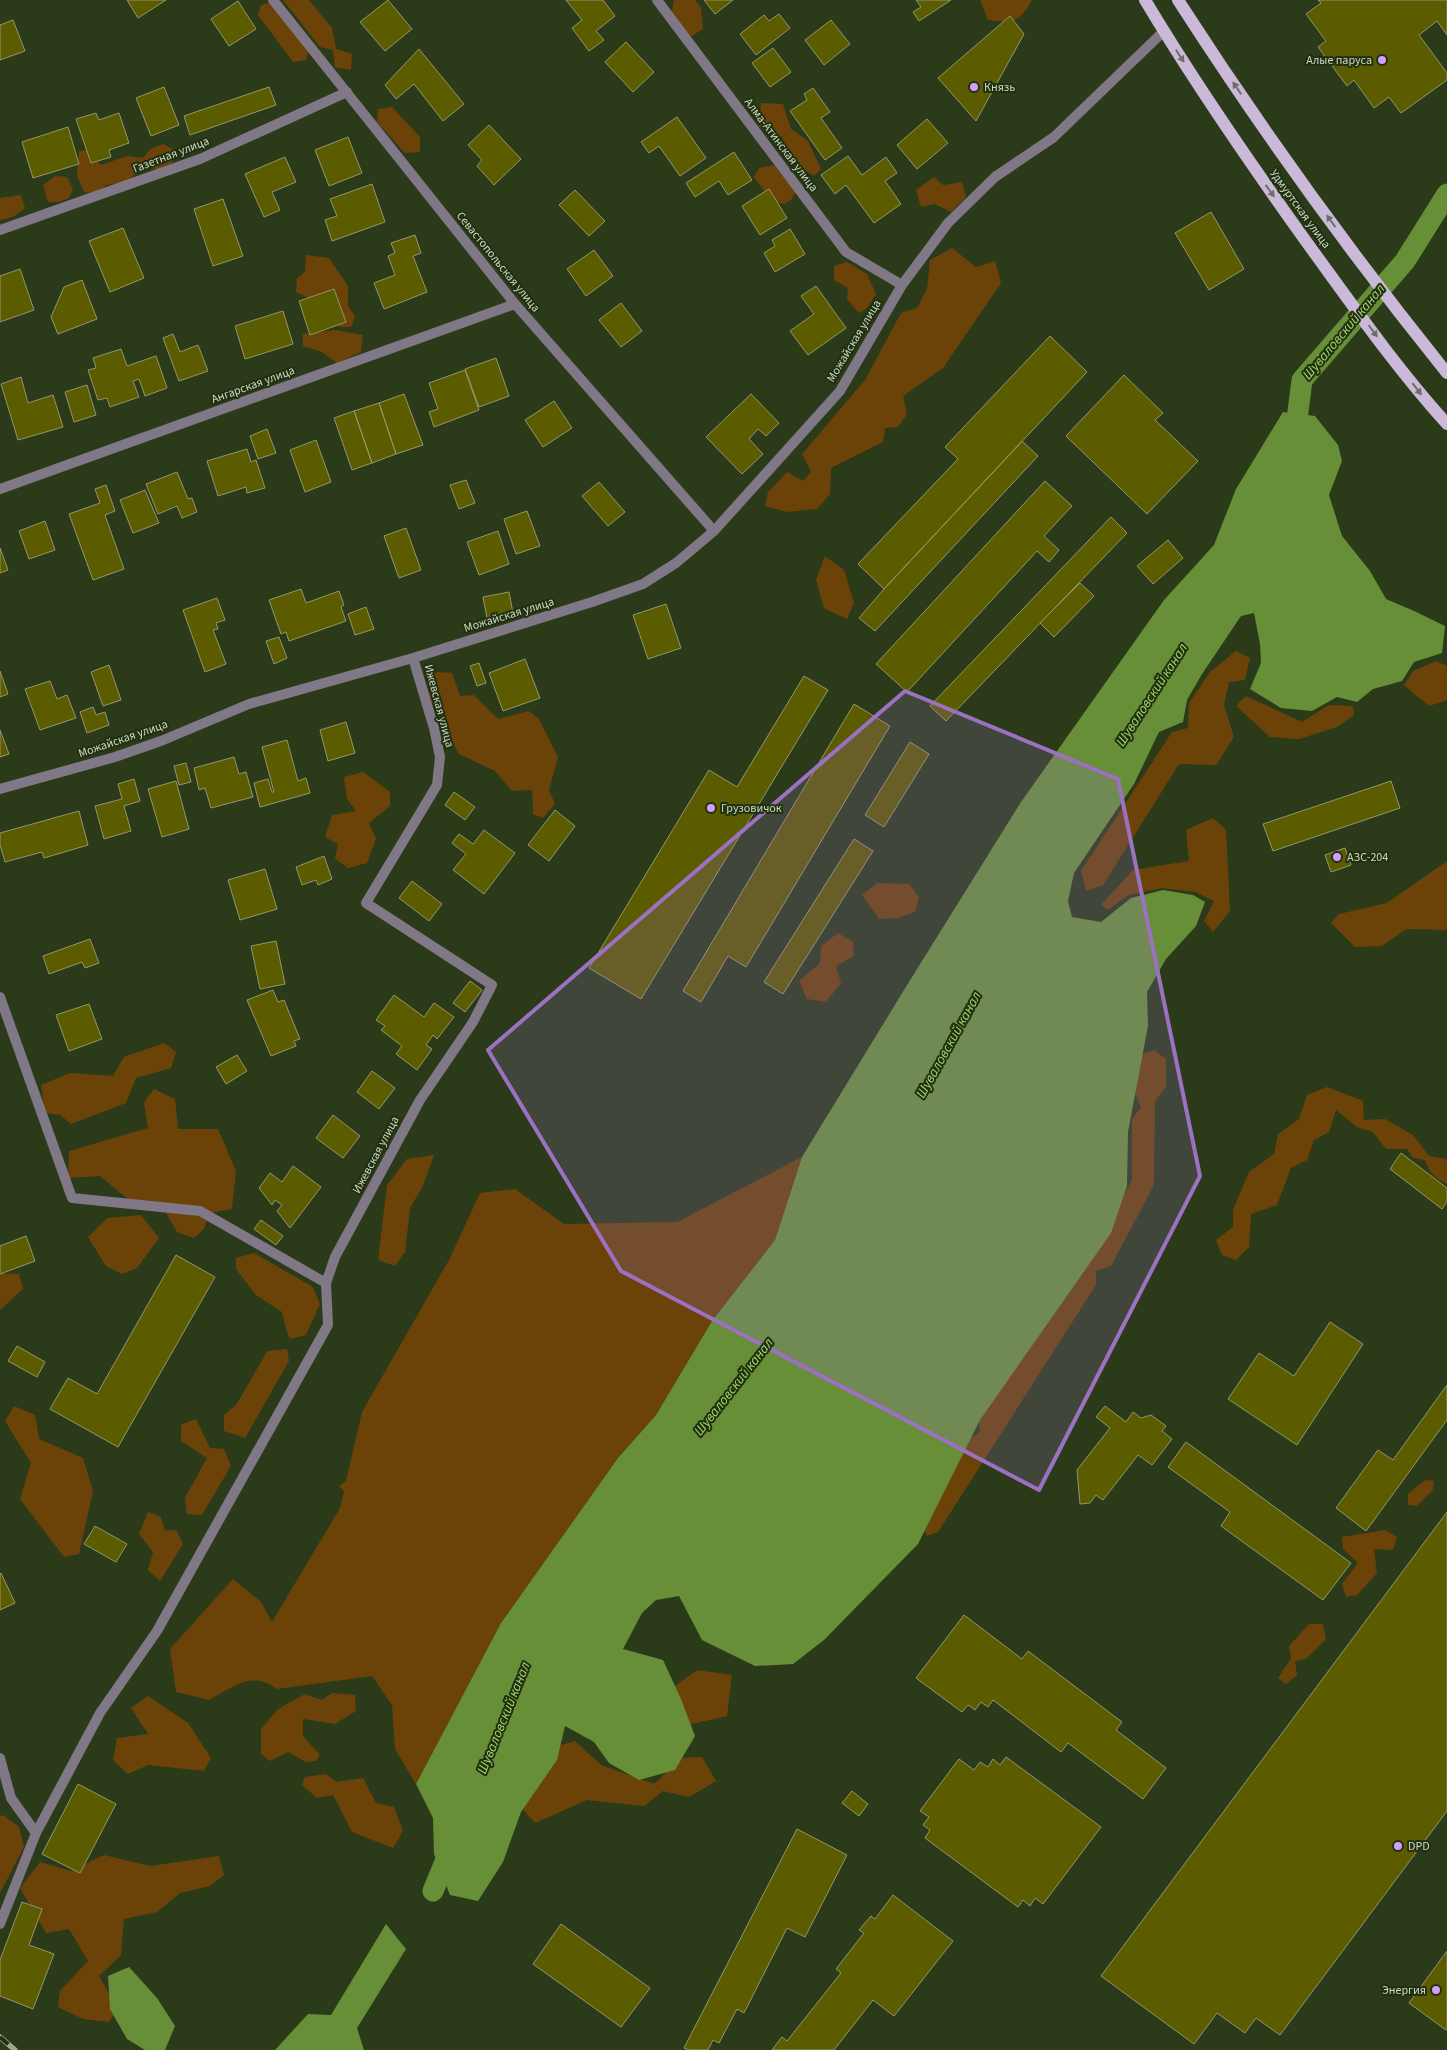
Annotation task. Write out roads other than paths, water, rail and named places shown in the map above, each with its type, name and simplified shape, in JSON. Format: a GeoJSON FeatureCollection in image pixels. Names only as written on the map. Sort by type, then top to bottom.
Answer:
{"type":"FeatureCollection","features":[{"type":"Feature","properties":{"kind":"main road","name":"Удмуртская улица"},"geometry":{"type":"LineString","coordinates":[[1145,0],[1239,148],[1388,352],[1426,401],[1447,424]]}},
{"type":"Feature","properties":{"kind":"main road","name":"Удмуртская улица"},"geometry":{"type":"LineString","coordinates":[[1178,0],[1266,133],[1359,260],[1447,373]]}},
{"type":"Feature","properties":{"kind":"street","name":"Севастопольская улица"},"geometry":{"type":"LineString","coordinates":[[273,0],[515,304],[714,531]]}},
{"type":"Feature","properties":{"kind":"street","name":"Алма-Атинская улица"},"geometry":{"type":"LineString","coordinates":[[657,0],[846,252],[902,285]]}},
{"type":"Feature","properties":{"kind":"street","name":"Можайская улица"},"geometry":{"type":"LineString","coordinates":[[0,789],[114,757],[160,741],[249,704],[413,658],[592,602],[643,584],[676,563],[714,531],[840,391],[902,285],[948,223],[988,184],[1054,137],[1164,31]]}},
{"type":"Feature","properties":{"kind":"street","name":"Газетная улица"},"geometry":{"type":"LineString","coordinates":[[0,230],[200,159],[347,92]]}},
{"type":"Feature","properties":{"kind":"street","name":"Ангарская улица"},"geometry":{"type":"LineString","coordinates":[[0,489],[515,304]]}},
{"type":"Feature","properties":{"kind":"street","name":"Ижевская улица"},"geometry":{"type":"LineString","coordinates":[[326,1283],[335,1258],[420,1100],[473,1022],[492,985],[366,903],[437,785],[440,757],[434,728],[413,658]]}},
{"type":"Feature","properties":{"kind":"street"},"geometry":{"type":"LineString","coordinates":[[0,997],[72,1198],[200,1211],[326,1283],[328,1325],[157,1631],[100,1712],[36,1833],[0,1924]]}},
{"type":"Feature","properties":{"kind":"street"},"geometry":{"type":"LineString","coordinates":[[0,1758],[11,1798],[36,1833]]}},
{"type":"Feature","properties":{"kind":"water"},"geometry":{"type":"Polygon","coordinates":[[[1283,412],[1315,416],[1338,445],[1342,461],[1329,495],[1342,536],[1370,571],[1386,599],[1445,626],[1442,653],[1414,662],[1402,681],[1373,689],[1357,702],[1337,697],[1312,711],[1281,708],[1250,689],[1261,663],[1260,644],[1254,613],[1241,616],[1187,700],[1183,722],[1159,732],[1134,784],[1074,873],[1068,901],[1072,917],[1101,922],[1131,898],[1163,890],[1193,895],[1205,902],[1196,926],[1166,959],[1147,992],[1148,1026],[1128,1132],[1127,1186],[1111,1233],[980,1420],[918,1544],[824,1640],[793,1664],[755,1666],[702,1640],[679,1596],[656,1600],[642,1613],[623,1649],[663,1660],[681,1699],[695,1736],[675,1770],[639,1780],[609,1763],[594,1742],[565,1726],[557,1760],[521,1812],[503,1862],[478,1901],[450,1895],[434,1854],[433,1818],[416,1784],[501,1623],[618,1458],[656,1415],[712,1321],[775,1240],[802,1157],[904,990],[1021,802],[1164,600],[1214,545],[1236,489],[1283,412]]]}},
{"type":"Feature","properties":{"kind":"water"},"geometry":{"type":"Polygon","coordinates":[[[386,1924],[406,1949],[357,2028],[364,2050],[275,2050],[308,2014],[331,2015],[386,1924]]]}},
{"type":"Feature","properties":{"kind":"water"},"geometry":{"type":"Polygon","coordinates":[[[129,1967],[157,1998],[175,2026],[165,2050],[145,2050],[127,2039],[110,2009],[108,1976],[129,1967]]]}},
{"type":"Feature","properties":{"kind":"waterway","name":"Шуваловский канал"},"geometry":{"type":"LineString","coordinates":[[1294,443],[1302,380],[1405,261],[1447,194]]}},
{"type":"Feature","properties":{"kind":"waterway","name":"Шуваловский канал"},"geometry":{"type":"LineString","coordinates":[[433,1891],[452,1845]]}},
{"type":"Feature","properties":{"kind":"railway"},"geometry":{"type":"LineString","coordinates":[[0,2037],[15,2050]]}},
{"type":"Feature","properties":{"kind":"place","name":"Алые паруса"},"geometry":{"type":"Point","coordinates":[1382,60]}},
{"type":"Feature","properties":{"kind":"place","name":"Князь"},"geometry":{"type":"Point","coordinates":[974,87]}},
{"type":"Feature","properties":{"kind":"place","name":"Грузовичок"},"geometry":{"type":"Point","coordinates":[711,808]}},
{"type":"Feature","properties":{"kind":"place","name":"АЗС-204"},"geometry":{"type":"Point","coordinates":[1337,857]}},
{"type":"Feature","properties":{"kind":"place","name":"DPD"},"geometry":{"type":"Point","coordinates":[1398,1846]}},
{"type":"Feature","properties":{"kind":"place","name":"Энергия"},"geometry":{"type":"Point","coordinates":[1436,1990]}}]}
